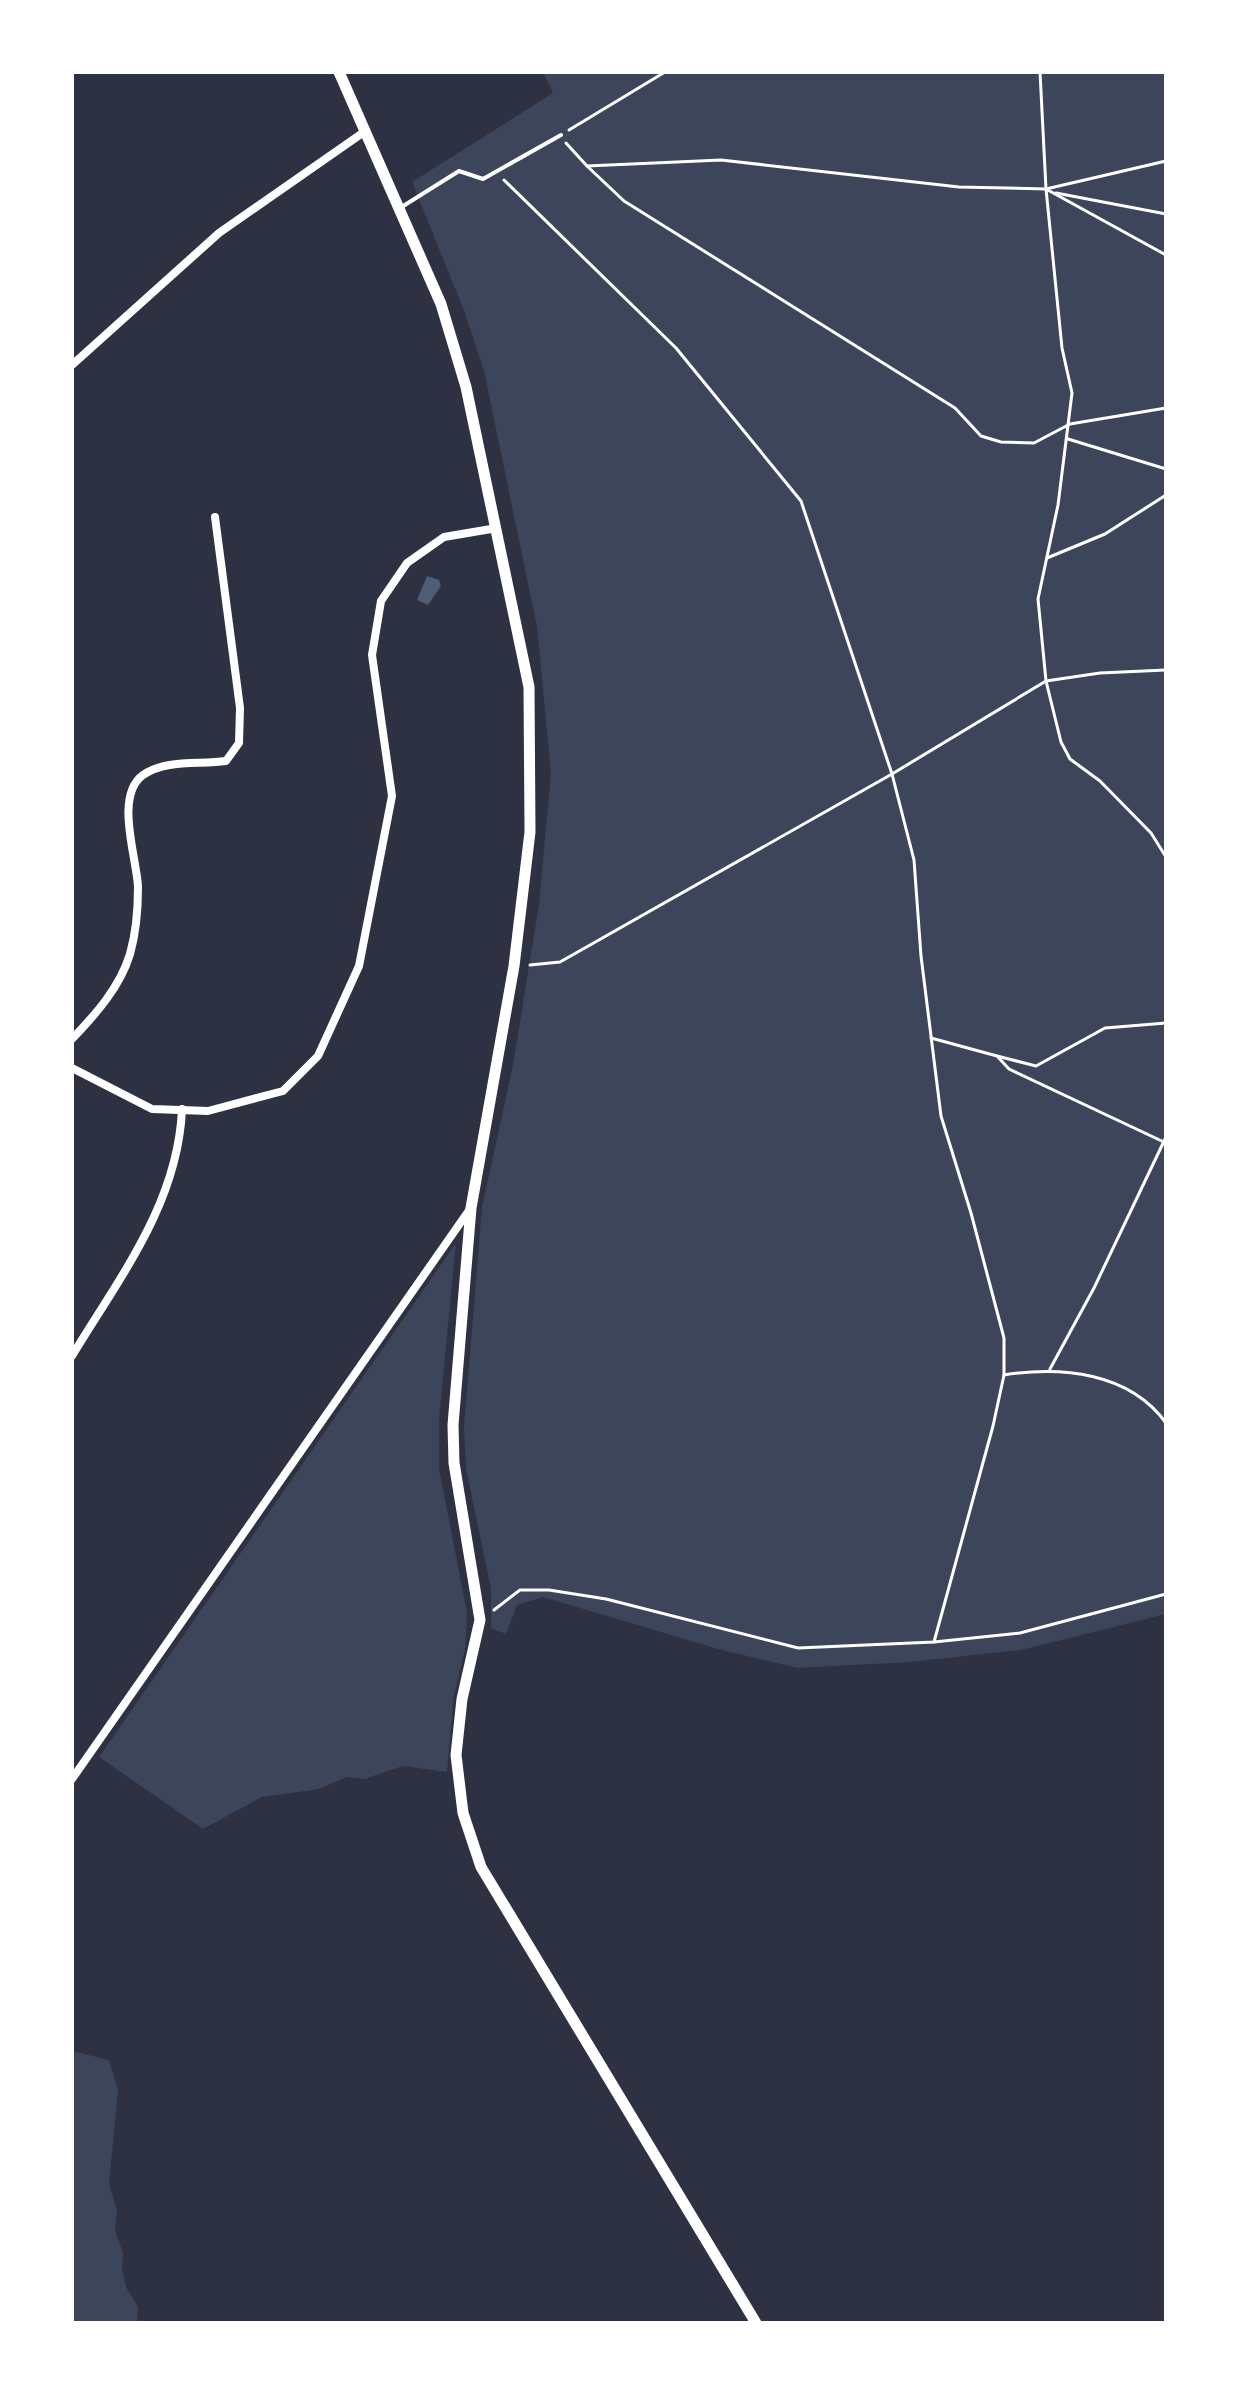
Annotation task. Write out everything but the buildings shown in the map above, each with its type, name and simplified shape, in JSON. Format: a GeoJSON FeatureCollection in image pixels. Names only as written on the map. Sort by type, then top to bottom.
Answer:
{"type":"FeatureCollection","features":[{"type":"Feature","properties":{"kind":"street"},"geometry":{"type":"LineString","coordinates":[[339,72],[445,318],[466,387],[498,527],[529,687],[530,832],[514,966],[471,1208],[453,1425],[454,1463],[480,1620],[462,1699],[456,1755],[463,1813],[481,1867],[756,2323]]}},
{"type":"Feature","properties":{"kind":"street"},"geometry":{"type":"LineString","coordinates":[[72,365],[219,233],[364,132]]}},
{"type":"Feature","properties":{"kind":"street"},"geometry":{"type":"LineString","coordinates":[[72,1039],[112,991],[130,954],[137,907],[129,809],[135,785],[141,777],[164,765],[226,761],[239,743],[240,708],[215,517]]}},
{"type":"Feature","properties":{"kind":"street"},"geometry":{"type":"LineString","coordinates":[[72,1068],[152,1109],[208,1111],[283,1091],[318,1056],[359,966],[392,796],[372,655],[381,601],[407,563],[444,537],[498,527]]}},
{"type":"Feature","properties":{"kind":"street"},"geometry":{"type":"LineString","coordinates":[[72,1355],[149,1231],[181,1137],[182,1109]]}},
{"type":"Feature","properties":{"kind":"street"},"geometry":{"type":"LineString","coordinates":[[72,1779],[471,1208]]}},
{"type":"Feature","properties":{"kind":"lane"},"geometry":{"type":"LineString","coordinates":[[400,208],[459,171],[483,179],[561,135]]}},
{"type":"Feature","properties":{"kind":"path"},"geometry":{"type":"LineString","coordinates":[[665,72],[561,135],[572,154],[624,201],[955,408],[981,436],[1001,442],[1034,443],[1070,424],[1166,408]]}},
{"type":"Feature","properties":{"kind":"path"},"geometry":{"type":"LineString","coordinates":[[1040,72],[1046,189],[1062,348],[1072,393],[1068,439],[1038,599],[1046,681],[1061,742],[1070,759],[1113,794],[1151,833],[1166,857]]}},
{"type":"Feature","properties":{"kind":"path"},"geometry":{"type":"LineString","coordinates":[[587,166],[641,161],[721,160],[959,187],[1046,189],[1166,161]]}},
{"type":"Feature","properties":{"kind":"path"},"geometry":{"type":"LineString","coordinates":[[497,171],[676,348],[801,501],[892,774],[914,860],[941,1116],[1004,1338],[1004,1375],[993,1426],[934,1642]]}},
{"type":"Feature","properties":{"kind":"path"},"geometry":{"type":"LineString","coordinates":[[1046,189],[1166,255]]}},
{"type":"Feature","properties":{"kind":"path"},"geometry":{"type":"LineString","coordinates":[[1053,192],[1166,214]]}},
{"type":"Feature","properties":{"kind":"path"},"geometry":{"type":"LineString","coordinates":[[1068,439],[1166,469]]}},
{"type":"Feature","properties":{"kind":"path"},"geometry":{"type":"LineString","coordinates":[[1047,558],[1105,534],[1166,495]]}},
{"type":"Feature","properties":{"kind":"path"},"geometry":{"type":"LineString","coordinates":[[514,966],[560,962],[892,774],[1046,681],[1100,673],[1166,670]]}},
{"type":"Feature","properties":{"kind":"path"},"geometry":{"type":"LineString","coordinates":[[931,1038],[1036,1066],[1105,1028],[1166,1023]]}},
{"type":"Feature","properties":{"kind":"path"},"geometry":{"type":"LineString","coordinates":[[997,1056],[1009,1069],[1165,1143]]}},
{"type":"Feature","properties":{"kind":"path"},"geometry":{"type":"LineString","coordinates":[[1050,1369],[1094,1288],[1166,1137]]}},
{"type":"Feature","properties":{"kind":"path"},"geometry":{"type":"LineString","coordinates":[[1004,1375],[1050,1369],[1117,1382],[1153,1405],[1166,1423]]}},
{"type":"Feature","properties":{"kind":"path"},"geometry":{"type":"LineString","coordinates":[[480,1620],[520,1590],[549,1590],[606,1599],[798,1648],[934,1642],[1020,1633],[1166,1594]]}},
{"type":"Feature","properties":{"kind":"shaded area"},"geometry":{"type":"Polygon","coordinates":[[[543,72],[1166,72],[1166,1614],[1021,1650],[910,1662],[798,1668],[718,1649],[543,1597],[517,1605],[506,1634],[491,1628],[491,1589],[466,1469],[464,1426],[482,1207],[513,1065],[539,904],[551,773],[537,627],[484,371],[465,313],[412,182],[553,93],[543,72]]]}},
{"type":"Feature","properties":{"kind":"shaded area"},"geometry":{"type":"Polygon","coordinates":[[[427,576],[439,580],[441,586],[428,605],[417,600],[427,576]]]}},
{"type":"Feature","properties":{"kind":"shaded area"},"geometry":{"type":"Polygon","coordinates":[[[456,1243],[439,1419],[439,1468],[467,1613],[465,1649],[454,1696],[447,1772],[403,1766],[364,1779],[347,1777],[319,1789],[262,1797],[203,1829],[99,1757],[456,1243]]]}},
{"type":"Feature","properties":{"kind":"shaded area"},"geometry":{"type":"Polygon","coordinates":[[[72,2051],[109,2060],[118,2090],[109,2184],[117,2210],[115,2231],[123,2253],[122,2269],[126,2287],[138,2307],[137,2323],[72,2323],[72,2051]]]}}]}
